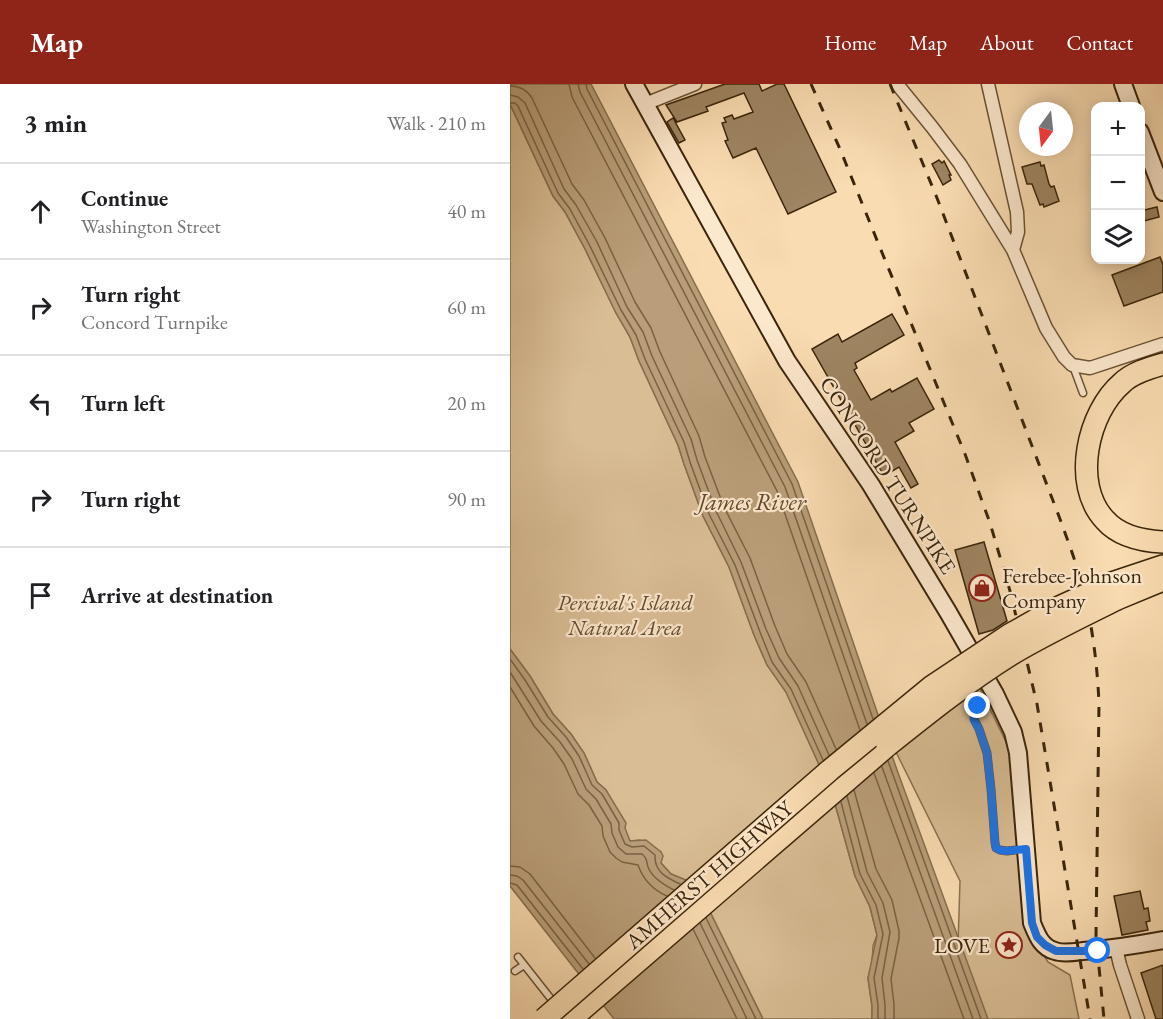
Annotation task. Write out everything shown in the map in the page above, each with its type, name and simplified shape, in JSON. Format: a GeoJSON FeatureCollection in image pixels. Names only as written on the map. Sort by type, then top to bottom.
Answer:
{"type":"FeatureCollection","features":[{"type":"Feature","properties":{"kind":"highway"},"geometry":{"type":"LineString","coordinates":[[1163,363],[1132,376],[1122,382],[1111,394],[1099,413],[1090,438],[1087,470],[1092,500],[1104,520],[1128,536],[1163,542]]}},
{"type":"Feature","properties":{"kind":"highway"},"geometry":{"type":"LineString","coordinates":[[1115,591],[1163,566]]}},
{"type":"Feature","properties":{"kind":"highway"},"geometry":{"type":"LineString","coordinates":[[1115,591],[1163,580]]}},
{"type":"Feature","properties":{"kind":"highway","name":"AMHERST HIGHWAY"},"geometry":{"type":"LineString","coordinates":[[562,1018],[881,739],[930,711],[1011,655],[1115,591]]}},
{"type":"Feature","properties":{"kind":"street","name":"CONCORD TURNPIKE"},"geometry":{"type":"LineString","coordinates":[[634,84],[787,361],[871,485],[948,612],[995,694],[1013,732],[1018,753],[1032,923],[1037,937],[1056,951],[1098,951],[1116,948]]}},
{"type":"Feature","properties":{"kind":"street"},"geometry":{"type":"LineString","coordinates":[[645,104],[695,84]]}},
{"type":"Feature","properties":{"kind":"street"},"geometry":{"type":"LineString","coordinates":[[897,84],[960,165],[1013,250],[1046,328],[1064,357],[1072,365],[1090,368],[1163,344]]}},
{"type":"Feature","properties":{"kind":"street"},"geometry":{"type":"LineString","coordinates":[[988,84],[1017,212],[1018,232],[1013,250]]}},
{"type":"Feature","properties":{"kind":"street"},"geometry":{"type":"LineString","coordinates":[[1123,84],[1130,102]]}},
{"type":"Feature","properties":{"kind":"street"},"geometry":{"type":"LineString","coordinates":[[1145,145],[1163,192]]}},
{"type":"Feature","properties":{"kind":"street"},"geometry":{"type":"LineString","coordinates":[[1138,1019],[1116,948],[1163,940]]}},
{"type":"Feature","properties":{"kind":"lane"},"geometry":{"type":"LineString","coordinates":[[1072,365],[1083,393]]}},
{"type":"Feature","properties":{"kind":"lane"},"geometry":{"type":"LineString","coordinates":[[995,694],[978,706],[974,713],[974,720],[987,753],[996,848],[1000,850],[1026,849]]}},
{"type":"Feature","properties":{"kind":"lane"},"geometry":{"type":"LineString","coordinates":[[518,957],[562,1018]]}},
{"type":"Feature","properties":{"kind":"lane"},"geometry":{"type":"LineString","coordinates":[[515,970],[525,964]]}},
{"type":"Feature","properties":{"kind":"green space","name":"Percival's Island Natural Area"},"geometry":{"type":"Polygon","coordinates":[[[510,104],[553,196],[565,212],[630,337],[678,445],[703,516],[729,567],[767,665],[786,692],[832,793],[855,876],[870,907],[877,935],[868,978],[872,1019],[763,1019],[709,910],[686,880],[671,874],[661,863],[661,852],[640,840],[630,841],[606,790],[597,782],[584,753],[553,714],[510,649],[510,104]]]}},
{"type":"Feature","properties":{"kind":"green space"},"geometry":{"type":"Polygon","coordinates":[[[979,687],[1011,752],[1031,936],[1048,962],[1070,975],[1079,1019],[973,1019],[957,977],[960,881],[895,750],[979,687]]]}},
{"type":"Feature","properties":{"kind":"water","name":"James River"},"geometry":{"type":"Polygon","coordinates":[[[510,84],[591,84],[798,482],[897,770],[988,1019],[872,1019],[868,978],[877,935],[870,907],[855,876],[832,793],[786,692],[767,665],[729,567],[703,516],[678,445],[630,337],[565,212],[553,196],[510,104],[510,84]]]}},
{"type":"Feature","properties":{"kind":"water"},"geometry":{"type":"Polygon","coordinates":[[[510,649],[553,714],[584,753],[597,782],[606,790],[626,823],[625,828],[630,841],[646,840],[661,852],[663,856],[661,863],[671,874],[686,880],[709,910],[763,1019],[614,1019],[510,886],[510,649]]]}},
{"type":"Feature","properties":{"kind":"building"},"geometry":{"type":"Polygon","coordinates":[[[725,84],[759,84],[762,91],[777,84],[784,84],[836,192],[788,214],[756,148],[733,158],[725,141],[728,140],[722,123],[726,122],[724,118],[732,115],[734,119],[753,112],[744,93],[706,107],[708,111],[677,122],[666,105],[725,84]]]}},
{"type":"Feature","properties":{"kind":"building"},"geometry":{"type":"Polygon","coordinates":[[[673,118],[685,140],[679,143],[667,122],[673,118]]]}},
{"type":"Feature","properties":{"kind":"building"},"geometry":{"type":"Polygon","coordinates":[[[939,160],[942,163],[944,161],[951,175],[949,175],[951,180],[943,185],[932,164],[939,160]]]}},
{"type":"Feature","properties":{"kind":"building"},"geometry":{"type":"Polygon","coordinates":[[[1040,162],[1041,166],[1044,165],[1049,184],[1051,187],[1054,186],[1059,201],[1044,207],[1043,204],[1040,205],[1032,184],[1027,184],[1022,167],[1040,162]]]}},
{"type":"Feature","properties":{"kind":"building"},"geometry":{"type":"Polygon","coordinates":[[[1157,207],[1159,217],[1145,221],[1145,210],[1157,207]]]}},
{"type":"Feature","properties":{"kind":"building"},"geometry":{"type":"Polygon","coordinates":[[[1160,257],[1163,265],[1163,292],[1124,306],[1112,275],[1160,257]]]}},
{"type":"Feature","properties":{"kind":"building"},"geometry":{"type":"Polygon","coordinates":[[[892,314],[904,335],[855,363],[857,368],[854,370],[871,400],[890,389],[892,392],[917,378],[934,409],[909,423],[914,431],[895,442],[918,484],[911,488],[899,467],[884,476],[812,349],[838,334],[842,342],[892,314]]]}},
{"type":"Feature","properties":{"kind":"building","name":"Ferebee-Johnson Company"},"geometry":{"type":"Polygon","coordinates":[[[984,542],[1007,621],[993,630],[979,634],[955,550],[984,542]]]}},
{"type":"Feature","properties":{"kind":"building"},"geometry":{"type":"Polygon","coordinates":[[[1140,891],[1144,909],[1148,908],[1150,921],[1146,922],[1148,930],[1122,935],[1114,896],[1140,891]]]}},
{"type":"Feature","properties":{"kind":"building"},"geometry":{"type":"Polygon","coordinates":[[[1163,965],[1163,1019],[1156,1019],[1141,973],[1163,965]]]}},
{"type":"Feature","properties":{"kind":"railway"},"geometry":{"type":"LineString","coordinates":[[811,84],[965,454],[990,523],[1010,591],[1037,704],[1090,1019]]}},
{"type":"Feature","properties":{"kind":"railway"},"geometry":{"type":"LineString","coordinates":[[890,84],[937,198],[1060,519],[1076,565],[1090,620],[1099,703],[1096,936],[1104,1019]]}},
{"type":"Feature","properties":{"kind":"place","name":"Ferebee-Johnson Company"},"geometry":{"type":"Point","coordinates":[982,588]}},
{"type":"Feature","properties":{"kind":"place","name":"LOVE"},"geometry":{"type":"Point","coordinates":[1009,945]}},
{"type":"Feature","properties":{"kind":"route"},"geometry":{"type":"LineString","coordinates":[[978,706],[975,709],[974,720],[987,753],[996,848],[1006,851],[1026,849],[1032,923],[1037,937],[1056,951],[1098,951]]}}]}
